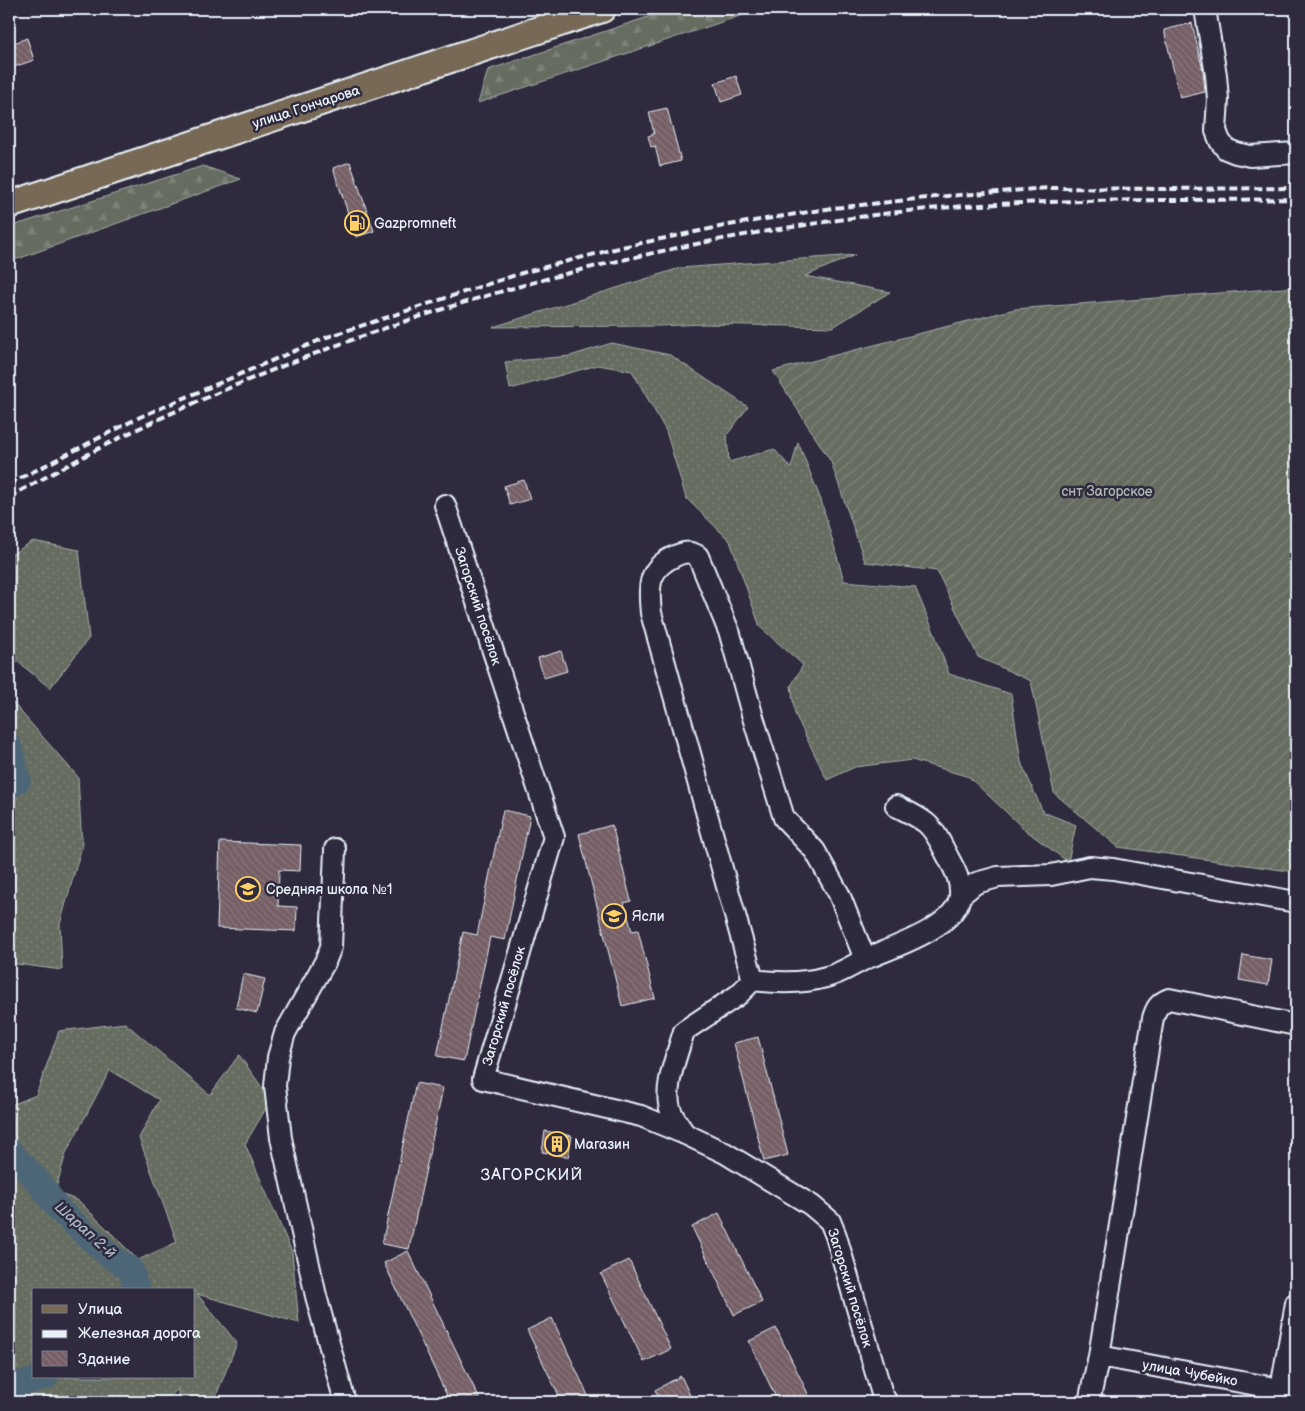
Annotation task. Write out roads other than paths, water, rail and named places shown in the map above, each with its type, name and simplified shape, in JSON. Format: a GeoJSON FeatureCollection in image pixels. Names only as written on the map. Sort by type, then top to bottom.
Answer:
{"type":"FeatureCollection","features":[{"type":"Feature","properties":{"kind":"main road","name":"улица Гончарова"},"geometry":{"type":"LineString","coordinates":[[9,205],[602,9]]}},
{"type":"Feature","properties":{"kind":"street"},"geometry":{"type":"LineString","coordinates":[[1206,9],[1218,100],[1216,131],[1220,141],[1226,149],[1250,156],[1296,153]]}},
{"type":"Feature","properties":{"kind":"street","name":"Загорский посёлок"},"geometry":{"type":"LineString","coordinates":[[445,505],[554,837],[483,1079],[641,1116],[725,1153],[787,1189],[830,1220],[882,1394],[887,1402]]}},
{"type":"Feature","properties":{"kind":"street"},"geometry":{"type":"LineString","coordinates":[[753,980],[650,613],[649,594],[652,577],[660,564],[684,552],[692,552],[698,556],[730,634],[784,818],[814,851],[839,894],[865,959]]}},
{"type":"Feature","properties":{"kind":"street"},"geometry":{"type":"LineString","coordinates":[[753,980],[796,982],[827,977],[944,922],[956,907],[960,895],[958,875],[941,843],[928,824],[896,806]]}},
{"type":"Feature","properties":{"kind":"street"},"geometry":{"type":"LineString","coordinates":[[335,849],[331,947],[325,962],[284,1033],[278,1056],[275,1086],[277,1111],[285,1156],[316,1296],[345,1402]]}},
{"type":"Feature","properties":{"kind":"street"},"geometry":{"type":"LineString","coordinates":[[960,895],[976,883],[998,877],[1051,875],[1090,867],[1114,869],[1296,902]]}},
{"type":"Feature","properties":{"kind":"street"},"geometry":{"type":"LineString","coordinates":[[684,1134],[670,1110],[668,1097],[670,1080],[684,1032],[738,995],[753,980]]}},
{"type":"Feature","properties":{"kind":"street"},"geometry":{"type":"LineString","coordinates":[[1089,1402],[1099,1356],[1156,1008],[1162,1002],[1169,999],[1296,1025]]}},
{"type":"Feature","properties":{"kind":"street","name":"улица Чубейко"},"geometry":{"type":"LineString","coordinates":[[1099,1356],[1289,1390],[1296,1303]]}},
{"type":"Feature","properties":{"kind":"waterway","name":"Шарап 2-й"},"geometry":{"type":"LineString","coordinates":[[9,746],[18,780],[9,786]]}},
{"type":"Feature","properties":{"kind":"waterway","name":"Шарап 2-й"},"geometry":{"type":"LineString","coordinates":[[9,1151],[38,1181],[58,1209],[108,1254],[131,1270],[136,1288]]}},
{"type":"Feature","properties":{"kind":"waterway","name":"Шарап 2-й"},"geometry":{"type":"LineString","coordinates":[[9,1387],[41,1378]]}},
{"type":"Feature","properties":{"kind":"railway"},"geometry":{"type":"LineString","coordinates":[[9,484],[140,417],[327,337],[522,273],[622,247],[729,225],[833,208],[936,197],[1048,188],[1296,188]]}},
{"type":"Feature","properties":{"kind":"railway"},"geometry":{"type":"LineString","coordinates":[[9,497],[146,425],[301,359],[379,330],[459,304],[621,260],[786,228],[863,216],[921,210],[1073,201],[1296,199]]}},
{"type":"Feature","properties":{"kind":"place","name":"Gazpromneft"},"geometry":{"type":"Point","coordinates":[357,223]}},
{"type":"Feature","properties":{"kind":"place","name":"Средняя школа №1"},"geometry":{"type":"Point","coordinates":[248,889]}},
{"type":"Feature","properties":{"kind":"place","name":"Ясли"},"geometry":{"type":"Point","coordinates":[614,916]}},
{"type":"Feature","properties":{"kind":"place","name":"Магазин"},"geometry":{"type":"Point","coordinates":[557,1144]}},
{"type":"Feature","properties":{"kind":"district","name":"ЗАГОРСКИЙ"},"geometry":{"type":"Point","coordinates":[532,1175]}},
{"type":"Feature","properties":{"kind":"park label","name":"снт Загорское"},"geometry":{"type":"Point","coordinates":[1107,491]}}]}
